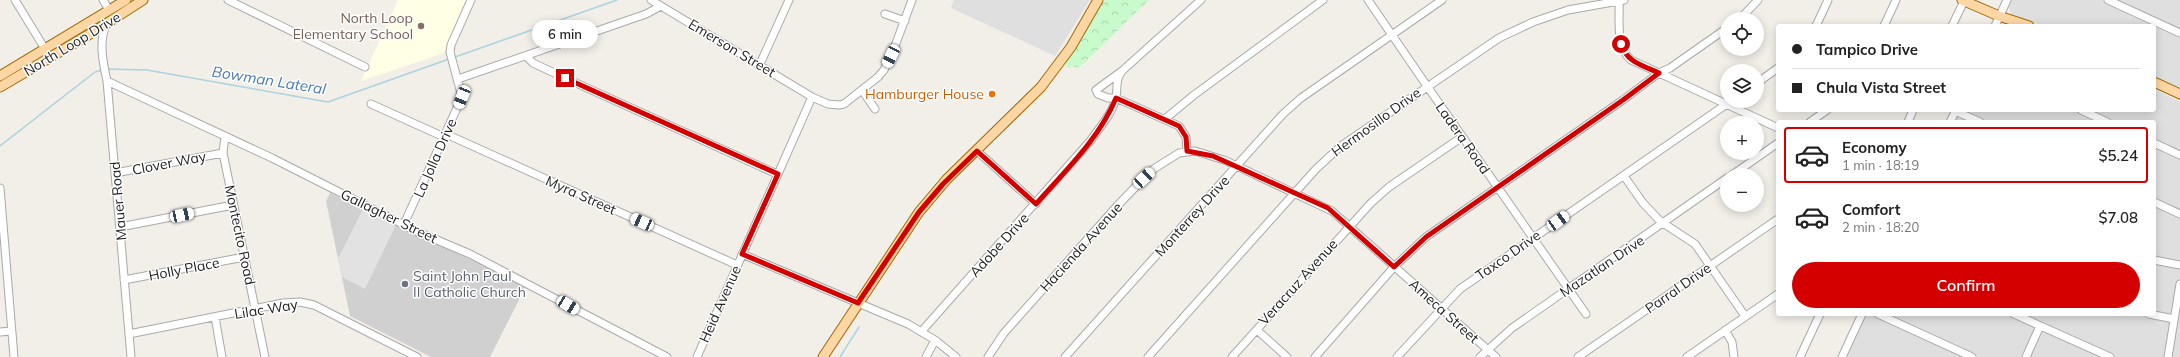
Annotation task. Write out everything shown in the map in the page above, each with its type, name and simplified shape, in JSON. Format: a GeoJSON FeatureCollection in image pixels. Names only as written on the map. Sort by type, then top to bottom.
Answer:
{"type":"FeatureCollection","features":[{"type":"Feature","properties":{"kind":"main road","name":"North Loop Drive"},"geometry":{"type":"LineString","coordinates":[[0,76],[126,0]]}},
{"type":"Feature","properties":{"kind":"main road"},"geometry":{"type":"LineString","coordinates":[[95,31],[99,22],[123,7],[130,0]]}},
{"type":"Feature","properties":{"kind":"main road","name":"North Loop Drive"},"geometry":{"type":"LineString","coordinates":[[0,87],[144,0]]}},
{"type":"Feature","properties":{"kind":"main road"},"geometry":{"type":"LineString","coordinates":[[823,357],[919,212],[943,184],[1032,96],[1059,65],[1098,0]]}},
{"type":"Feature","properties":{"kind":"main road"},"geometry":{"type":"LineString","coordinates":[[1963,0],[1999,16],[2023,24]]}},
{"type":"Feature","properties":{"kind":"main road"},"geometry":{"type":"LineString","coordinates":[[2156,83],[2180,94]]}},
{"type":"Feature","properties":{"kind":"street"},"geometry":{"type":"LineString","coordinates":[[14,0],[45,49]]}},
{"type":"Feature","properties":{"kind":"street"},"geometry":{"type":"LineString","coordinates":[[103,0],[109,10]]}},
{"type":"Feature","properties":{"kind":"street"},"geometry":{"type":"LineString","coordinates":[[228,0],[365,67]]}},
{"type":"Feature","properties":{"kind":"street","name":"La Jolla Drive"},"geometry":{"type":"LineString","coordinates":[[404,224],[462,97],[450,56],[451,45],[472,0]]}},
{"type":"Feature","properties":{"kind":"street","name":"Emerson Street"},"geometry":{"type":"LineString","coordinates":[[650,0],[760,64],[812,97],[834,106],[844,104],[884,70],[905,21],[912,0]]}},
{"type":"Feature","properties":{"kind":"street"},"geometry":{"type":"LineString","coordinates":[[760,64],[789,0]]}},
{"type":"Feature","properties":{"kind":"street"},"geometry":{"type":"LineString","coordinates":[[1187,151],[1186,137],[1182,129],[1165,119],[1116,98],[1103,97],[1098,94],[1096,90],[1122,71],[1201,0]]}},
{"type":"Feature","properties":{"kind":"street"},"geometry":{"type":"LineString","coordinates":[[1165,119],[1194,95],[1323,0]]}},
{"type":"Feature","properties":{"kind":"street","name":"Ladera Road"},"geometry":{"type":"LineString","coordinates":[[1368,0],[1426,86],[1586,314]]}},
{"type":"Feature","properties":{"kind":"street","name":"Monterrey Drive"},"geometry":{"type":"LineString","coordinates":[[1065,357],[1277,120],[1301,98],[1442,0]]}},
{"type":"Feature","properties":{"kind":"street"},"geometry":{"type":"LineString","coordinates":[[1621,0],[1621,44],[1625,54],[1634,61],[1659,73],[1720,99]]}},
{"type":"Feature","properties":{"kind":"street","name":"Hermosillo Drive"},"geometry":{"type":"LineString","coordinates":[[1148,357],[1334,151],[1479,50],[1520,27],[1568,10],[1621,0]]}},
{"type":"Feature","properties":{"kind":"street"},"geometry":{"type":"LineString","coordinates":[[1747,12],[1758,0]]}},
{"type":"Feature","properties":{"kind":"street"},"geometry":{"type":"LineString","coordinates":[[1817,24],[1828,0]]}},
{"type":"Feature","properties":{"kind":"street"},"geometry":{"type":"LineString","coordinates":[[1885,24],[1896,0]]}},
{"type":"Feature","properties":{"kind":"street"},"geometry":{"type":"LineString","coordinates":[[1953,24],[1963,0]]}},
{"type":"Feature","properties":{"kind":"street"},"geometry":{"type":"LineString","coordinates":[[1996,24],[2007,0]]}},
{"type":"Feature","properties":{"kind":"street"},"geometry":{"type":"LineString","coordinates":[[2108,0],[2180,34]]}},
{"type":"Feature","properties":{"kind":"street"},"geometry":{"type":"LineString","coordinates":[[458,80],[646,14],[661,6]]}},
{"type":"Feature","properties":{"kind":"street"},"geometry":{"type":"LineString","coordinates":[[885,14],[905,21]]}},
{"type":"Feature","properties":{"kind":"street","name":"Mauer Road"},"geometry":{"type":"LineString","coordinates":[[107,23],[104,30],[102,46],[120,227],[130,357]]}},
{"type":"Feature","properties":{"kind":"street","name":"Mauer Road"},"geometry":{"type":"LineString","coordinates":[[95,31],[102,46]]}},
{"type":"Feature","properties":{"kind":"street"},"geometry":{"type":"LineString","coordinates":[[1315,357],[1394,267],[1426,237],[1498,188],[1659,73],[1670,68],[1720,33]]}},
{"type":"Feature","properties":{"kind":"street"},"geometry":{"type":"LineString","coordinates":[[526,56],[532,63],[778,174]]}},
{"type":"Feature","properties":{"kind":"street"},"geometry":{"type":"LineString","coordinates":[[1764,77],[1776,69]]}},
{"type":"Feature","properties":{"kind":"street","name":"Adobe Drive"},"geometry":{"type":"LineString","coordinates":[[922,332],[1091,140],[1108,114],[1116,98],[1117,79],[1122,71]]}},
{"type":"Feature","properties":{"kind":"street","name":"Gallagher Street"},"geometry":{"type":"LineString","coordinates":[[106,78],[404,224],[470,254],[667,357]]}},
{"type":"Feature","properties":{"kind":"street"},"geometry":{"type":"LineString","coordinates":[[862,90],[875,109]]}},
{"type":"Feature","properties":{"kind":"street","name":"Heid Avenue"},"geometry":{"type":"LineString","coordinates":[[697,357],[812,97]]}},
{"type":"Feature","properties":{"kind":"street","name":"Myra Street"},"geometry":{"type":"LineString","coordinates":[[371,104],[445,135],[738,265]]}},
{"type":"Feature","properties":{"kind":"street","name":"Taxco Drive"},"geometry":{"type":"LineString","coordinates":[[1397,357],[1460,289],[1722,108]]}},
{"type":"Feature","properties":{"kind":"street"},"geometry":{"type":"LineString","coordinates":[[1739,108],[1776,127]]}},
{"type":"Feature","properties":{"kind":"street"},"geometry":{"type":"LineString","coordinates":[[1813,120],[1824,112]]}},
{"type":"Feature","properties":{"kind":"street"},"geometry":{"type":"LineString","coordinates":[[1958,112],[1976,120]]}},
{"type":"Feature","properties":{"kind":"street"},"geometry":{"type":"LineString","coordinates":[[2085,112],[2103,120]]}},
{"type":"Feature","properties":{"kind":"street","name":"Montecito Road"},"geometry":{"type":"LineString","coordinates":[[225,136],[223,153],[265,357]]}},
{"type":"Feature","properties":{"kind":"street","name":"Veracruz Avenue"},"geometry":{"type":"LineString","coordinates":[[1232,357],[1349,226],[1381,194],[1462,137]]}},
{"type":"Feature","properties":{"kind":"street"},"geometry":{"type":"LineString","coordinates":[[1742,168],[1776,144]]}},
{"type":"Feature","properties":{"kind":"street"},"geometry":{"type":"LineString","coordinates":[[2156,144],[2180,155]]}},
{"type":"Feature","properties":{"kind":"street"},"geometry":{"type":"LineString","coordinates":[[977,151],[1036,204]]}},
{"type":"Feature","properties":{"kind":"street","name":"Ameca Street"},"geometry":{"type":"LineString","coordinates":[[1187,151],[1203,153],[1236,166],[1328,208],[1496,357]]}},
{"type":"Feature","properties":{"kind":"street","name":"Hacienda Avenue"},"geometry":{"type":"LineString","coordinates":[[988,357],[1004,333],[1137,185],[1163,162],[1187,151]]}},
{"type":"Feature","properties":{"kind":"street","name":"Clover Way"},"geometry":{"type":"LineString","coordinates":[[115,173],[223,153]]}},
{"type":"Feature","properties":{"kind":"street"},"geometry":{"type":"LineString","coordinates":[[1624,176],[1642,202],[1663,224],[1695,244],[1745,316]]}},
{"type":"Feature","properties":{"kind":"street","name":"Mazatlan Drive"},"geometry":{"type":"LineString","coordinates":[[1480,357],[1512,328],[1720,183]]}},
{"type":"Feature","properties":{"kind":"street"},"geometry":{"type":"LineString","coordinates":[[0,188],[2,240],[14,357]]}},
{"type":"Feature","properties":{"kind":"street"},"geometry":{"type":"LineString","coordinates":[[2156,203],[2180,214]]}},
{"type":"Feature","properties":{"kind":"street"},"geometry":{"type":"LineString","coordinates":[[120,227],[233,204]]}},
{"type":"Feature","properties":{"kind":"street","name":"Parral Drive"},"geometry":{"type":"LineString","coordinates":[[1578,357],[1776,220]]}},
{"type":"Feature","properties":{"kind":"street"},"geometry":{"type":"LineString","coordinates":[[742,254],[922,332],[935,340],[956,357]]}},
{"type":"Feature","properties":{"kind":"street","name":"Holly Place"},"geometry":{"type":"LineString","coordinates":[[124,280],[244,257]]}},
{"type":"Feature","properties":{"kind":"street"},"geometry":{"type":"LineString","coordinates":[[2156,260],[2180,265]]}},
{"type":"Feature","properties":{"kind":"street"},"geometry":{"type":"LineString","coordinates":[[2168,357],[2180,284]]}},
{"type":"Feature","properties":{"kind":"street"},"geometry":{"type":"LineString","coordinates":[[1687,357],[1776,295]]}},
{"type":"Feature","properties":{"kind":"street","name":"Lilac Way"},"geometry":{"type":"LineString","coordinates":[[128,334],[293,302],[307,303],[416,357]]}},
{"type":"Feature","properties":{"kind":"street"},"geometry":{"type":"LineString","coordinates":[[2156,315],[2174,319]]}},
{"type":"Feature","properties":{"kind":"street"},"geometry":{"type":"LineString","coordinates":[[1800,357],[1819,316]]}},
{"type":"Feature","properties":{"kind":"street"},"geometry":{"type":"LineString","coordinates":[[1842,357],[1861,316]]}},
{"type":"Feature","properties":{"kind":"street"},"geometry":{"type":"LineString","coordinates":[[1882,316],[1972,357]]}},
{"type":"Feature","properties":{"kind":"street"},"geometry":{"type":"LineString","coordinates":[[2018,316],[2110,357]]}},
{"type":"Feature","properties":{"kind":"street"},"geometry":{"type":"LineString","coordinates":[[215,317],[222,357]]}},
{"type":"Feature","properties":{"kind":"street"},"geometry":{"type":"LineString","coordinates":[[2026,357],[2040,326]]}},
{"type":"Feature","properties":{"kind":"street"},"geometry":{"type":"LineString","coordinates":[[1257,330],[1287,357]]}},
{"type":"Feature","properties":{"kind":"street"},"geometry":{"type":"LineString","coordinates":[[1725,330],[1732,342],[1734,357]]}},
{"type":"Feature","properties":{"kind":"street"},"geometry":{"type":"LineString","coordinates":[[0,332],[11,331]]}},
{"type":"Feature","properties":{"kind":"street"},"geometry":{"type":"LineString","coordinates":[[926,357],[935,340]]}},
{"type":"Feature","properties":{"kind":"shaded area","name":"North Loop Elementary School"},"geometry":{"type":"Polygon","coordinates":[[[398,0],[468,0],[444,53],[361,81],[398,0]]]}},
{"type":"Feature","properties":{"kind":"shaded area"},"geometry":{"type":"Polygon","coordinates":[[[954,0],[1090,0],[1055,56],[951,8],[954,0]]]}},
{"type":"Feature","properties":{"kind":"shaded area"},"geometry":{"type":"Polygon","coordinates":[[[2011,0],[2180,0],[2180,88],[2156,77],[2156,24],[2038,24],[2011,14],[2009,8],[2011,0]]]}},
{"type":"Feature","properties":{"kind":"shaded area"},"geometry":{"type":"Polygon","coordinates":[[[2156,90],[2180,102],[2180,357],[1847,357],[1865,316],[2156,316],[2156,120],[1956,120],[1959,112],[2156,112],[2156,90]]]}},
{"type":"Feature","properties":{"kind":"shaded area"},"geometry":{"type":"Polygon","coordinates":[[[330,193],[526,286],[490,357],[431,357],[350,316],[326,201],[330,193]]]}},
{"type":"Feature","properties":{"kind":"shaded area"},"geometry":{"type":"Polygon","coordinates":[[[363,209],[396,225],[365,289],[342,277],[338,259],[363,209]]]}},
{"type":"Feature","properties":{"kind":"green space"},"geometry":{"type":"Polygon","coordinates":[[[1104,0],[1149,0],[1079,68],[1072,66],[1069,69],[1065,65],[1104,0]]]}},
{"type":"Feature","properties":{"kind":"waterway","name":"Bowman Lateral"},"geometry":{"type":"LineString","coordinates":[[455,57],[617,0]]}},
{"type":"Feature","properties":{"kind":"waterway","name":"Bowman Lateral"},"geometry":{"type":"LineString","coordinates":[[107,69],[147,70],[328,102],[449,59]]}},
{"type":"Feature","properties":{"kind":"waterway","name":"Bowman Lateral"},"geometry":{"type":"LineString","coordinates":[[0,146],[95,72],[102,70]]}},
{"type":"Feature","properties":{"kind":"waterway"},"geometry":{"type":"LineString","coordinates":[[840,357],[859,327]]}},
{"type":"Feature","properties":{"kind":"place","name":"North Loop Elementary School"},"geometry":{"type":"Point","coordinates":[421,26]}},
{"type":"Feature","properties":{"kind":"place","name":"Hamburger House"},"geometry":{"type":"Point","coordinates":[992,94]}},
{"type":"Feature","properties":{"kind":"place","name":"Saint John Paul II Catholic Church"},"geometry":{"type":"Point","coordinates":[405,284]}},
{"type":"Feature","properties":{"kind":"route"},"geometry":{"type":"LineString","coordinates":[[565,78],[778,174],[742,254],[858,303],[898,240],[919,212],[943,184],[977,151],[1036,204],[1091,140],[1108,114],[1116,98],[1179,126],[1185,133],[1187,151],[1195,151],[1224,160],[1328,208],[1394,267],[1419,242],[1623,100],[1659,73],[1631,60],[1625,54],[1621,44]]}}]}
